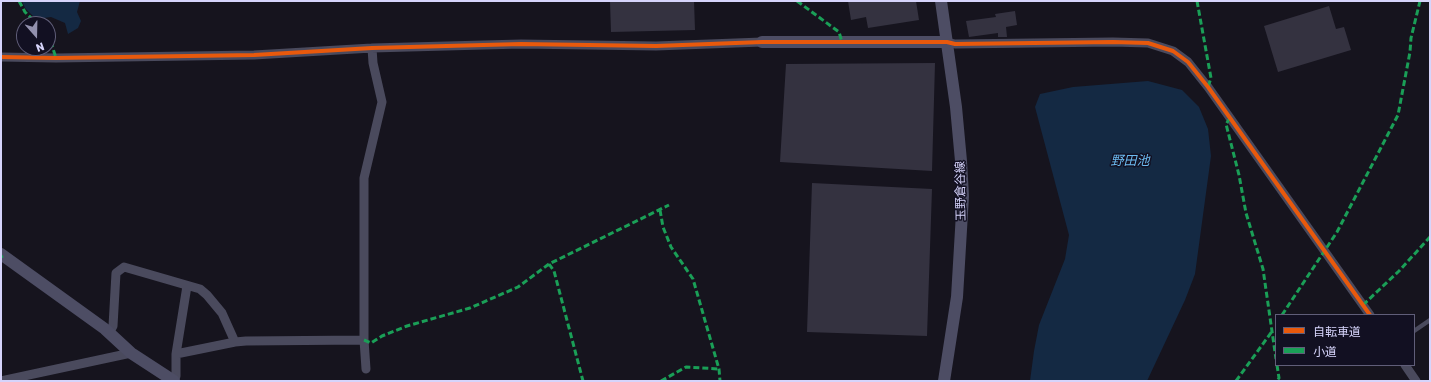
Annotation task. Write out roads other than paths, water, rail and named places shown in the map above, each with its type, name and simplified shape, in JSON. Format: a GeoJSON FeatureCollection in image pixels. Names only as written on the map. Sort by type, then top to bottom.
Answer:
{"type":"FeatureCollection","features":[{"type":"Feature","properties":{"kind":"street","name":"玉野倉谷線"},"geometry":{"type":"LineString","coordinates":[[941,1],[957,115],[963,196],[957,297],[944,381]]}},
{"type":"Feature","properties":{"kind":"street"},"geometry":{"type":"LineString","coordinates":[[1,57],[56,58],[254,55],[372,48],[521,44],[656,46],[762,42],[947,42],[955,44],[1148,43],[1173,51],[1188,62],[1208,87],[1369,314]]}},
{"type":"Feature","properties":{"kind":"street"},"geometry":{"type":"LineString","coordinates":[[366,369],[364,340],[364,178],[382,102],[373,63],[372,48]]}},
{"type":"Feature","properties":{"kind":"street"},"geometry":{"type":"LineString","coordinates":[[1,254],[109,333],[131,353],[174,381],[176,376],[176,354],[187,286]]}},
{"type":"Feature","properties":{"kind":"street"},"geometry":{"type":"LineString","coordinates":[[109,333],[113,326],[116,274],[124,267],[200,289],[222,313],[235,342]]}},
{"type":"Feature","properties":{"kind":"street"},"geometry":{"type":"LineString","coordinates":[[176,354],[235,342],[364,340]]}},
{"type":"Feature","properties":{"kind":"street"},"geometry":{"type":"LineString","coordinates":[[1,381],[131,353]]}},
{"type":"Feature","properties":{"kind":"street"},"geometry":{"type":"LineString","coordinates":[[1406,366],[1416,381]]}},
{"type":"Feature","properties":{"kind":"lane"},"geometry":{"type":"LineString","coordinates":[[1415,330],[1430,320]]}},
{"type":"Feature","properties":{"kind":"water"},"geometry":{"type":"Polygon","coordinates":[[[22,1],[80,1],[77,12],[81,21],[78,28],[68,34],[65,23],[56,19],[56,16],[33,16],[25,8],[22,1]]]}},
{"type":"Feature","properties":{"kind":"water","name":"野田池"},"geometry":{"type":"Polygon","coordinates":[[[1148,81],[1182,90],[1199,107],[1208,129],[1211,156],[1195,274],[1185,300],[1147,381],[1030,381],[1039,325],[1065,259],[1069,235],[1035,107],[1040,94],[1073,87],[1148,81]]]}}]}
